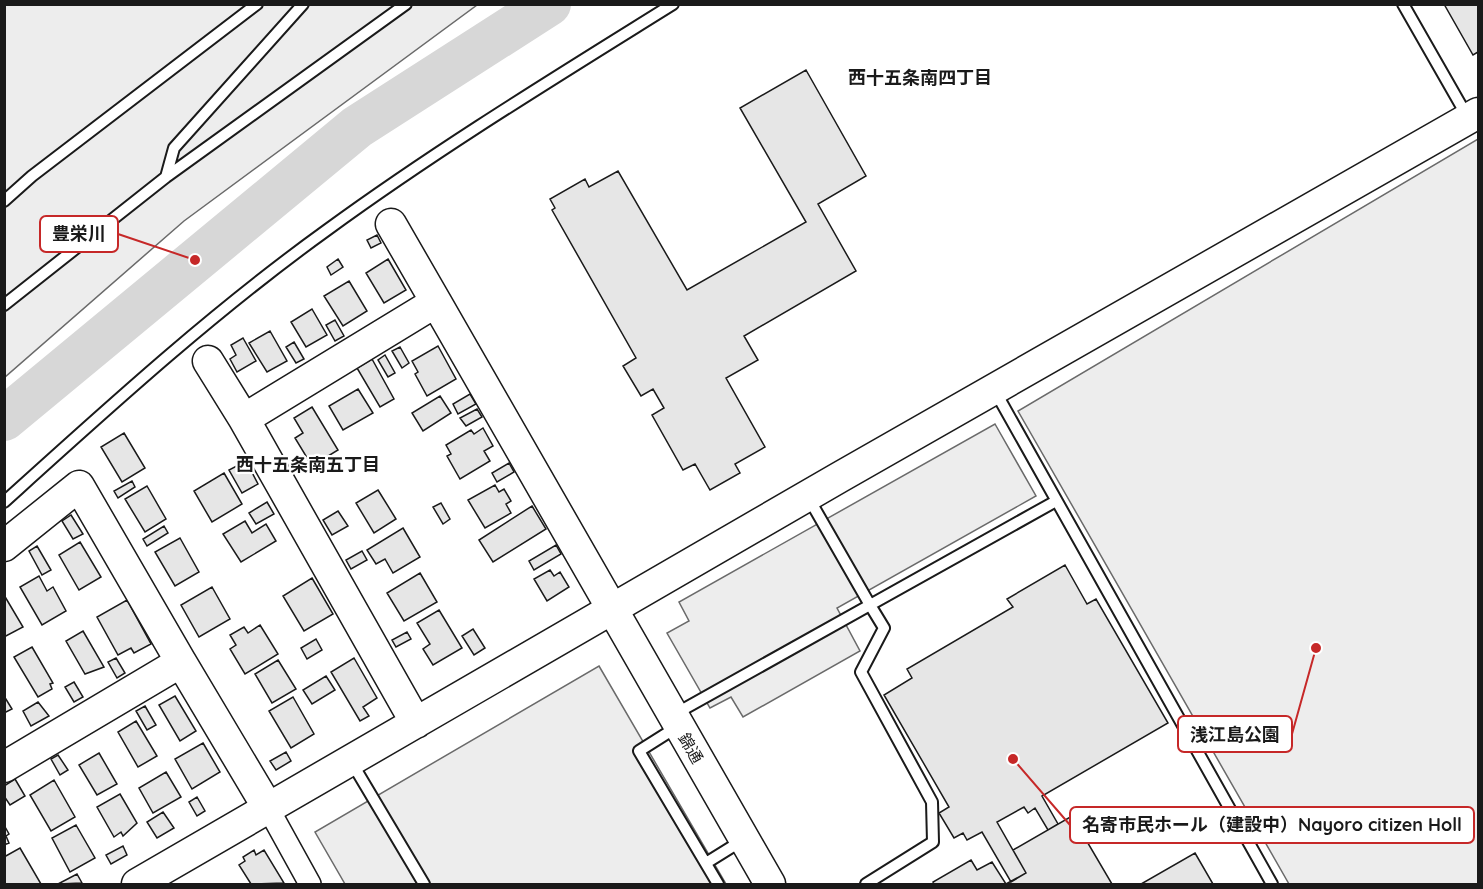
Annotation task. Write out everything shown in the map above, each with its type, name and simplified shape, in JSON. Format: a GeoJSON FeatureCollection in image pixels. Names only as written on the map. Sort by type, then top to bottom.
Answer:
{"type":"FeatureCollection","features":[{"type":"Feature","properties":{"kind":"street"},"geometry":{"type":"LineString","coordinates":[[137,885],[1473,116]]}},
{"type":"Feature","properties":{"kind":"street","name":"錦通"},"geometry":{"type":"LineString","coordinates":[[391,224],[770,885]]}},
{"type":"Feature","properties":{"kind":"street"},"geometry":{"type":"LineString","coordinates":[[244,419],[436,302]]}},
{"type":"Feature","properties":{"kind":"street"},"geometry":{"type":"LineString","coordinates":[[208,361],[244,419],[416,723]]}},
{"type":"Feature","properties":{"kind":"street"},"geometry":{"type":"LineString","coordinates":[[4,546],[79,486],[268,808],[310,885]]}},
{"type":"Feature","properties":{"kind":"street"},"geometry":{"type":"LineString","coordinates":[[4,766],[181,662]]}},
{"type":"Feature","properties":{"kind":"lane"},"geometry":{"type":"LineString","coordinates":[[4,201],[32,176],[257,4]]}},
{"type":"Feature","properties":{"kind":"lane"},"geometry":{"type":"LineString","coordinates":[[166,177],[174,148],[303,4]]}},
{"type":"Feature","properties":{"kind":"lane"},"geometry":{"type":"LineString","coordinates":[[4,305],[166,177],[406,4]]}},
{"type":"Feature","properties":{"kind":"lane"},"geometry":{"type":"LineString","coordinates":[[4,502],[224,309],[326,230],[504,109],[673,4]]}},
{"type":"Feature","properties":{"kind":"lane"},"geometry":{"type":"LineString","coordinates":[[1403,4],[1473,116]]}},
{"type":"Feature","properties":{"kind":"lane"},"geometry":{"type":"LineString","coordinates":[[995,391],[1272,885]]}},
{"type":"Feature","properties":{"kind":"lane"},"geometry":{"type":"LineString","coordinates":[[808,497],[884,628],[861,672],[932,802],[933,842],[866,885]]}},
{"type":"Feature","properties":{"kind":"lane"},"geometry":{"type":"LineString","coordinates":[[718,885],[639,751],[675,721],[870,605],[1056,501]]}},
{"type":"Feature","properties":{"kind":"lane"},"geometry":{"type":"LineString","coordinates":[[351,760],[424,885]]}},
{"type":"Feature","properties":{"kind":"lane"},"geometry":{"type":"LineString","coordinates":[[706,863],[744,840]]}},
{"type":"Feature","properties":{"kind":"shaded area"},"geometry":{"type":"Polygon","coordinates":[[[5,5],[477,5],[184,221],[5,377],[5,5]]]}},
{"type":"Feature","properties":{"kind":"shaded area"},"geometry":{"type":"Polygon","coordinates":[[[1478,139],[1478,884],[1289,884],[1018,411],[1478,139]]]}},
{"type":"Feature","properties":{"kind":"shaded area"},"geometry":{"type":"Polygon","coordinates":[[[995,424],[1036,496],[837,608],[860,651],[743,717],[731,697],[710,708],[667,633],[689,621],[679,602],[995,424]]]}},
{"type":"Feature","properties":{"kind":"shaded area"},"geometry":{"type":"Polygon","coordinates":[[[599,666],[726,884],[345,884],[315,832],[599,666]]]}},
{"type":"Feature","properties":{"kind":"building"},"geometry":{"type":"Polygon","coordinates":[[[1444,4],[1478,4],[1478,52],[1473,55],[1444,4]]]}},
{"type":"Feature","properties":{"kind":"building"},"geometry":{"type":"Polygon","coordinates":[[[806,70],[866,176],[818,204],[856,271],[744,336],[758,360],[726,378],[765,447],[735,464],[740,473],[710,490],[695,464],[683,470],[652,415],[664,408],[653,389],[641,396],[623,366],[636,358],[552,210],[555,208],[550,199],[585,179],[589,187],[618,171],[687,290],[806,222],[740,108],[806,70]]]}},
{"type":"Feature","properties":{"kind":"building"},"geometry":{"type":"Polygon","coordinates":[[[377,235],[381,243],[371,248],[367,240],[377,235]]]}},
{"type":"Feature","properties":{"kind":"building"},"geometry":{"type":"Polygon","coordinates":[[[338,259],[343,267],[331,275],[327,267],[338,259]]]}},
{"type":"Feature","properties":{"kind":"building"},"geometry":{"type":"Polygon","coordinates":[[[388,259],[406,290],[384,303],[366,273],[388,259]]]}},
{"type":"Feature","properties":{"kind":"building"},"geometry":{"type":"Polygon","coordinates":[[[349,281],[367,311],[343,326],[324,296],[349,281]]]}},
{"type":"Feature","properties":{"kind":"building"},"geometry":{"type":"Polygon","coordinates":[[[312,309],[327,335],[306,347],[291,322],[312,309]]]}},
{"type":"Feature","properties":{"kind":"building"},"geometry":{"type":"Polygon","coordinates":[[[335,320],[344,336],[335,341],[326,325],[335,320]]]}},
{"type":"Feature","properties":{"kind":"building"},"geometry":{"type":"Polygon","coordinates":[[[270,331],[287,361],[267,372],[249,343],[270,331]]]}},
{"type":"Feature","properties":{"kind":"building"},"geometry":{"type":"Polygon","coordinates":[[[243,338],[256,361],[237,372],[230,359],[236,355],[231,345],[243,338]]]}},
{"type":"Feature","properties":{"kind":"building"},"geometry":{"type":"Polygon","coordinates":[[[294,342],[304,359],[296,363],[286,347],[294,342]]]}},
{"type":"Feature","properties":{"kind":"building"},"geometry":{"type":"Polygon","coordinates":[[[438,346],[456,379],[427,396],[415,374],[418,372],[412,361],[438,346]]]}},
{"type":"Feature","properties":{"kind":"building"},"geometry":{"type":"Polygon","coordinates":[[[400,347],[409,363],[402,368],[392,351],[400,347]]]}},
{"type":"Feature","properties":{"kind":"building"},"geometry":{"type":"Polygon","coordinates":[[[385,355],[395,373],[388,377],[378,360],[385,355]]]}},
{"type":"Feature","properties":{"kind":"building"},"geometry":{"type":"Polygon","coordinates":[[[372,359],[394,399],[380,407],[357,368],[372,359]]]}},
{"type":"Feature","properties":{"kind":"building"},"geometry":{"type":"Polygon","coordinates":[[[358,389],[373,413],[343,430],[329,406],[358,389]]]}},
{"type":"Feature","properties":{"kind":"building"},"geometry":{"type":"Polygon","coordinates":[[[470,394],[476,404],[458,414],[453,404],[470,394]]]}},
{"type":"Feature","properties":{"kind":"building"},"geometry":{"type":"Polygon","coordinates":[[[440,396],[451,413],[423,431],[412,413],[440,396]]]}},
{"type":"Feature","properties":{"kind":"building"},"geometry":{"type":"Polygon","coordinates":[[[312,407],[338,450],[312,466],[295,438],[303,433],[294,418],[312,407]]]}},
{"type":"Feature","properties":{"kind":"building"},"geometry":{"type":"Polygon","coordinates":[[[477,409],[482,417],[466,426],[460,418],[477,409]]]}},
{"type":"Feature","properties":{"kind":"building"},"geometry":{"type":"Polygon","coordinates":[[[483,428],[493,446],[484,451],[490,461],[460,479],[447,456],[451,454],[446,445],[471,430],[474,434],[483,428]]]}},
{"type":"Feature","properties":{"kind":"building"},"geometry":{"type":"Polygon","coordinates":[[[124,433],[145,468],[122,482],[101,447],[124,433]]]}},
{"type":"Feature","properties":{"kind":"building"},"geometry":{"type":"Polygon","coordinates":[[[246,461],[258,484],[242,493],[229,470],[246,461]]]}},
{"type":"Feature","properties":{"kind":"building"},"geometry":{"type":"Polygon","coordinates":[[[509,463],[514,472],[497,482],[492,473],[509,463]]]}},
{"type":"Feature","properties":{"kind":"building"},"geometry":{"type":"Polygon","coordinates":[[[224,473],[242,504],[212,522],[194,491],[224,473]]]}},
{"type":"Feature","properties":{"kind":"building"},"geometry":{"type":"Polygon","coordinates":[[[132,481],[135,487],[118,498],[114,491],[132,481]]]}},
{"type":"Feature","properties":{"kind":"building"},"geometry":{"type":"Polygon","coordinates":[[[495,485],[499,492],[504,489],[511,501],[506,504],[511,513],[485,528],[468,500],[495,485]]]}},
{"type":"Feature","properties":{"kind":"building"},"geometry":{"type":"Polygon","coordinates":[[[147,486],[166,519],[145,532],[125,499],[147,486]]]}},
{"type":"Feature","properties":{"kind":"building"},"geometry":{"type":"Polygon","coordinates":[[[378,490],[396,519],[374,533],[356,503],[378,490]]]}},
{"type":"Feature","properties":{"kind":"building"},"geometry":{"type":"Polygon","coordinates":[[[267,502],[274,514],[256,524],[249,513],[267,502]]]}},
{"type":"Feature","properties":{"kind":"building"},"geometry":{"type":"Polygon","coordinates":[[[441,503],[450,519],[443,524],[433,507],[441,503]]]}},
{"type":"Feature","properties":{"kind":"building"},"geometry":{"type":"Polygon","coordinates":[[[532,506],[546,529],[493,562],[479,540],[532,506]]]}},
{"type":"Feature","properties":{"kind":"building"},"geometry":{"type":"Polygon","coordinates":[[[338,511],[348,526],[332,535],[323,520],[338,511]]]}},
{"type":"Feature","properties":{"kind":"building"},"geometry":{"type":"Polygon","coordinates":[[[71,515],[83,534],[73,539],[62,521],[71,515]]]}},
{"type":"Feature","properties":{"kind":"building"},"geometry":{"type":"Polygon","coordinates":[[[245,521],[252,533],[266,524],[276,541],[241,562],[223,534],[245,521]]]}},
{"type":"Feature","properties":{"kind":"building"},"geometry":{"type":"Polygon","coordinates":[[[164,526],[168,533],[147,546],[143,539],[164,526]]]}},
{"type":"Feature","properties":{"kind":"building"},"geometry":{"type":"Polygon","coordinates":[[[403,528],[420,557],[393,573],[385,559],[376,564],[367,550],[403,528]]]}},
{"type":"Feature","properties":{"kind":"building"},"geometry":{"type":"Polygon","coordinates":[[[180,538],[199,572],[175,586],[155,552],[180,538]]]}},
{"type":"Feature","properties":{"kind":"building"},"geometry":{"type":"Polygon","coordinates":[[[80,542],[101,577],[79,590],[59,555],[80,542]]]}},
{"type":"Feature","properties":{"kind":"building"},"geometry":{"type":"Polygon","coordinates":[[[556,545],[561,554],[534,570],[529,561],[556,545]]]}},
{"type":"Feature","properties":{"kind":"building"},"geometry":{"type":"Polygon","coordinates":[[[37,546],[51,570],[42,575],[29,551],[37,546]]]}},
{"type":"Feature","properties":{"kind":"building"},"geometry":{"type":"Polygon","coordinates":[[[362,551],[367,560],[351,569],[346,560],[362,551]]]}},
{"type":"Feature","properties":{"kind":"building"},"geometry":{"type":"Polygon","coordinates":[[[1065,565],[1087,604],[1096,599],[1168,723],[1042,796],[1058,824],[1048,830],[1035,808],[1028,813],[1024,807],[997,822],[1026,873],[1011,882],[982,832],[967,840],[963,833],[954,838],[939,813],[949,807],[884,695],[912,678],[907,669],[1013,607],[1007,599],[1065,565]]]}},
{"type":"Feature","properties":{"kind":"building"},"geometry":{"type":"Polygon","coordinates":[[[550,570],[554,576],[560,572],[569,587],[547,601],[534,579],[550,570]]]}},
{"type":"Feature","properties":{"kind":"building"},"geometry":{"type":"Polygon","coordinates":[[[420,573],[437,602],[404,621],[387,593],[420,573]]]}},
{"type":"Feature","properties":{"kind":"building"},"geometry":{"type":"Polygon","coordinates":[[[39,576],[47,591],[53,587],[66,611],[42,625],[20,587],[39,576]]]}},
{"type":"Feature","properties":{"kind":"building"},"geometry":{"type":"Polygon","coordinates":[[[312,578],[333,614],[304,631],[283,596],[312,578]]]}},
{"type":"Feature","properties":{"kind":"building"},"geometry":{"type":"Polygon","coordinates":[[[212,587],[230,619],[199,637],[181,605],[212,587]]]}},
{"type":"Feature","properties":{"kind":"building"},"geometry":{"type":"Polygon","coordinates":[[[4,595],[23,627],[4,637],[4,595]]]}},
{"type":"Feature","properties":{"kind":"building"},"geometry":{"type":"Polygon","coordinates":[[[127,600],[151,644],[134,653],[131,648],[118,655],[97,617],[127,600]]]}},
{"type":"Feature","properties":{"kind":"building"},"geometry":{"type":"Polygon","coordinates":[[[439,610],[462,648],[433,665],[423,649],[430,644],[417,623],[439,610]]]}},
{"type":"Feature","properties":{"kind":"building"},"geometry":{"type":"Polygon","coordinates":[[[260,625],[278,654],[245,674],[230,649],[236,645],[230,635],[244,627],[248,633],[260,625]]]}},
{"type":"Feature","properties":{"kind":"building"},"geometry":{"type":"Polygon","coordinates":[[[473,629],[485,648],[474,655],[462,636],[473,629]]]}},
{"type":"Feature","properties":{"kind":"building"},"geometry":{"type":"Polygon","coordinates":[[[83,631],[104,667],[85,674],[66,641],[83,631]]]}},
{"type":"Feature","properties":{"kind":"building"},"geometry":{"type":"Polygon","coordinates":[[[407,632],[411,639],[396,647],[392,640],[407,632]]]}},
{"type":"Feature","properties":{"kind":"building"},"geometry":{"type":"Polygon","coordinates":[[[316,639],[322,650],[307,659],[301,648],[316,639]]]}},
{"type":"Feature","properties":{"kind":"building"},"geometry":{"type":"Polygon","coordinates":[[[32,647],[53,683],[50,684],[52,689],[38,697],[14,657],[32,647]]]}},
{"type":"Feature","properties":{"kind":"building"},"geometry":{"type":"Polygon","coordinates":[[[116,658],[125,673],[117,678],[108,662],[116,658]]]}},
{"type":"Feature","properties":{"kind":"building"},"geometry":{"type":"Polygon","coordinates":[[[354,658],[377,698],[363,707],[369,716],[360,721],[331,672],[354,658]]]}},
{"type":"Feature","properties":{"kind":"building"},"geometry":{"type":"Polygon","coordinates":[[[278,660],[296,689],[272,703],[255,674],[278,660]]]}},
{"type":"Feature","properties":{"kind":"building"},"geometry":{"type":"Polygon","coordinates":[[[326,676],[335,690],[312,704],[303,690],[326,676]]]}},
{"type":"Feature","properties":{"kind":"building"},"geometry":{"type":"Polygon","coordinates":[[[74,682],[83,697],[74,702],[65,687],[74,682]]]}},
{"type":"Feature","properties":{"kind":"building"},"geometry":{"type":"Polygon","coordinates":[[[4,696],[12,709],[4,713],[4,696]]]}},
{"type":"Feature","properties":{"kind":"building"},"geometry":{"type":"Polygon","coordinates":[[[175,696],[196,731],[180,741],[159,705],[175,696]]]}},
{"type":"Feature","properties":{"kind":"building"},"geometry":{"type":"Polygon","coordinates":[[[293,697],[314,734],[291,748],[269,711],[293,697]]]}},
{"type":"Feature","properties":{"kind":"building"},"geometry":{"type":"Polygon","coordinates":[[[38,702],[49,716],[31,726],[23,711],[38,702]]]}},
{"type":"Feature","properties":{"kind":"building"},"geometry":{"type":"Polygon","coordinates":[[[145,706],[156,725],[147,730],[136,711],[145,706]]]}},
{"type":"Feature","properties":{"kind":"building"},"geometry":{"type":"Polygon","coordinates":[[[136,721],[157,756],[138,767],[118,732],[136,721]]]}},
{"type":"Feature","properties":{"kind":"building"},"geometry":{"type":"Polygon","coordinates":[[[203,743],[220,772],[192,789],[175,759],[203,743]]]}},
{"type":"Feature","properties":{"kind":"building"},"geometry":{"type":"Polygon","coordinates":[[[286,752],[291,761],[276,770],[270,761],[286,752]]]}},
{"type":"Feature","properties":{"kind":"building"},"geometry":{"type":"Polygon","coordinates":[[[99,753],[117,784],[97,795],[79,765],[99,753]]]}},
{"type":"Feature","properties":{"kind":"building"},"geometry":{"type":"Polygon","coordinates":[[[58,755],[68,770],[60,775],[51,759],[58,755]]]}},
{"type":"Feature","properties":{"kind":"building"},"geometry":{"type":"Polygon","coordinates":[[[166,772],[181,797],[153,813],[139,788],[166,772]]]}},
{"type":"Feature","properties":{"kind":"building"},"geometry":{"type":"Polygon","coordinates":[[[15,779],[25,796],[10,805],[4,796],[4,786],[15,779]]]}},
{"type":"Feature","properties":{"kind":"building"},"geometry":{"type":"Polygon","coordinates":[[[54,780],[75,817],[51,831],[30,795],[54,780]]]}},
{"type":"Feature","properties":{"kind":"building"},"geometry":{"type":"Polygon","coordinates":[[[120,794],[137,823],[123,836],[121,832],[114,837],[97,807],[120,794]]]}},
{"type":"Feature","properties":{"kind":"building"},"geometry":{"type":"Polygon","coordinates":[[[197,797],[205,811],[197,816],[189,802],[197,797]]]}},
{"type":"Feature","properties":{"kind":"building"},"geometry":{"type":"Polygon","coordinates":[[[163,812],[174,828],[157,838],[147,822],[163,812]]]}},
{"type":"Feature","properties":{"kind":"building"},"geometry":{"type":"Polygon","coordinates":[[[1072,816],[1112,884],[1006,884],[1026,873],[1013,850],[1072,816]]]}},
{"type":"Feature","properties":{"kind":"building"},"geometry":{"type":"Polygon","coordinates":[[[4,825],[9,834],[6,836],[9,843],[4,845],[4,825]]]}},
{"type":"Feature","properties":{"kind":"building"},"geometry":{"type":"Polygon","coordinates":[[[76,825],[95,858],[70,872],[52,838],[76,825]]]}},
{"type":"Feature","properties":{"kind":"building"},"geometry":{"type":"Polygon","coordinates":[[[123,846],[127,855],[111,864],[106,855],[123,846]]]}},
{"type":"Feature","properties":{"kind":"building"},"geometry":{"type":"Polygon","coordinates":[[[20,848],[41,884],[4,884],[4,857],[20,848]]]}},
{"type":"Feature","properties":{"kind":"building"},"geometry":{"type":"Polygon","coordinates":[[[254,850],[256,855],[264,850],[284,883],[251,884],[239,865],[245,861],[243,857],[254,850]]]}},
{"type":"Feature","properties":{"kind":"building"},"geometry":{"type":"Polygon","coordinates":[[[1195,853],[1213,884],[1141,884],[1195,853]]]}},
{"type":"Feature","properties":{"kind":"building"},"geometry":{"type":"Polygon","coordinates":[[[971,860],[977,870],[992,862],[1006,884],[934,884],[933,882],[971,860]]]}},
{"type":"Feature","properties":{"kind":"building"},"geometry":{"type":"Polygon","coordinates":[[[77,874],[82,883],[58,884],[77,874]]]}},
{"type":"Feature","properties":{"kind":"waterway"},"geometry":{"type":"LineString","coordinates":[[4,419],[357,127],[549,4]]}},
{"type":"Feature","properties":{"kind":"place","name":"豊栄川"},"geometry":{"type":"Point","coordinates":[195,260]}},
{"type":"Feature","properties":{"kind":"place","name":"浅江島公園"},"geometry":{"type":"Point","coordinates":[1316,648]}},
{"type":"Feature","properties":{"kind":"place","name":"名寄市民ホール（建設中）Nayoro citizen Holl"},"geometry":{"type":"Point","coordinates":[1013,759]}},
{"type":"Feature","properties":{"kind":"district","name":"西十五条南四丁目"},"geometry":{"type":"Point","coordinates":[920,77]}},
{"type":"Feature","properties":{"kind":"district","name":"西十五条南五丁目"},"geometry":{"type":"Point","coordinates":[308,464]}}]}
